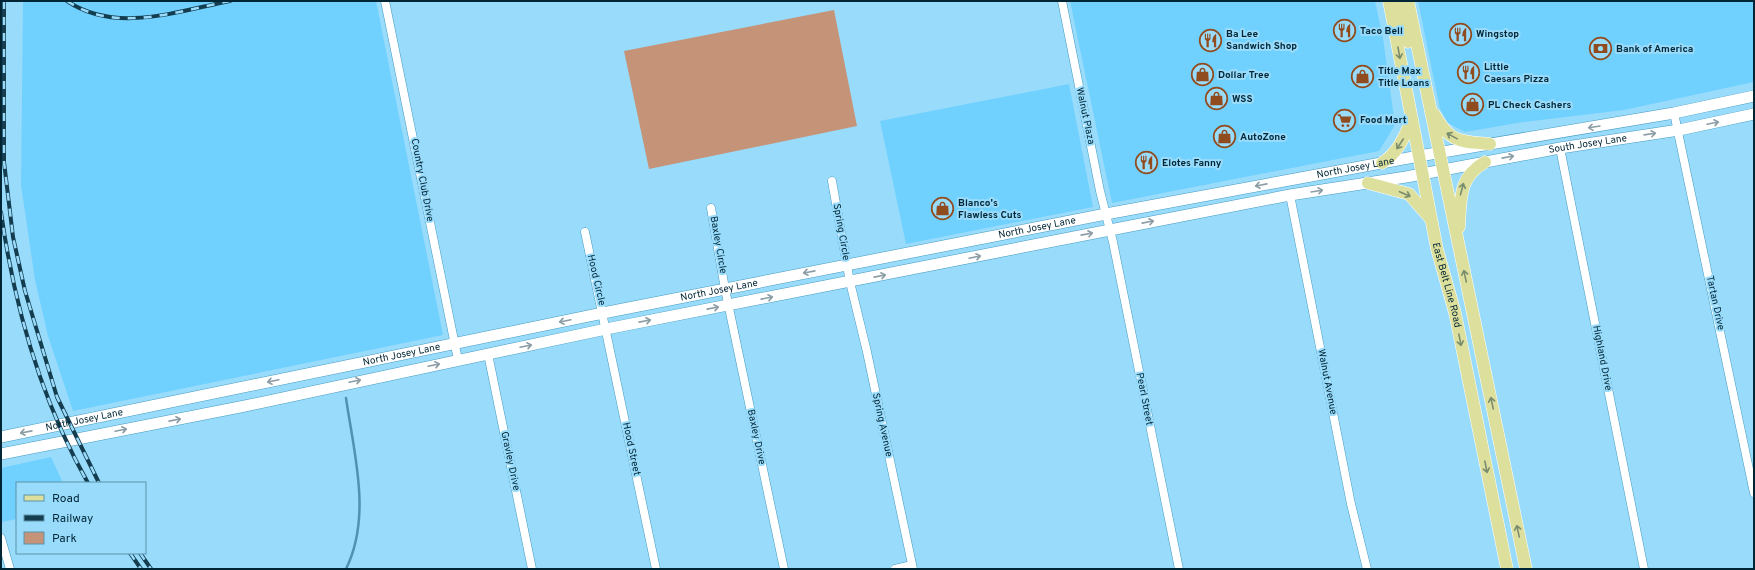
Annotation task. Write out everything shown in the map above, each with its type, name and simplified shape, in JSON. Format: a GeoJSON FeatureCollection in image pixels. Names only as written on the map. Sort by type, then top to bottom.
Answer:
{"type":"FeatureCollection","features":[{"type":"Feature","properties":{"kind":"main road","name":"East Belt Line Road"},"geometry":{"type":"LineString","coordinates":[[1389,1],[1437,249],[1454,313],[1507,569]]}},
{"type":"Feature","properties":{"kind":"main road"},"geometry":{"type":"LineString","coordinates":[[1398,1],[1411,52],[1423,74]]}},
{"type":"Feature","properties":{"kind":"main road","name":"East Belt Line Road"},"geometry":{"type":"LineString","coordinates":[[1408,1],[1526,569]]}},
{"type":"Feature","properties":{"kind":"main road","name":"South Josey Lane"},"geometry":{"type":"LineString","coordinates":[[1439,152],[1674,113],[1754,96]]}},
{"type":"Feature","properties":{"kind":"main road"},"geometry":{"type":"LineString","coordinates":[[1429,106],[1448,135],[1466,142],[1490,144]]}},
{"type":"Feature","properties":{"kind":"main road","name":"South Josey Lane"},"geometry":{"type":"LineString","coordinates":[[1422,174],[1560,148],[1679,130],[1752,112]]}},
{"type":"Feature","properties":{"kind":"main road"},"geometry":{"type":"LineString","coordinates":[[1382,162],[1394,152],[1402,142],[1412,120]]}},
{"type":"Feature","properties":{"kind":"main road","name":"North Josey Lane"},"geometry":{"type":"LineString","coordinates":[[1,437],[603,313],[1106,214],[1439,152]]}},
{"type":"Feature","properties":{"kind":"main road"},"geometry":{"type":"LineString","coordinates":[[1458,242],[1461,191],[1465,181],[1474,169],[1485,162]]}},
{"type":"Feature","properties":{"kind":"main road","name":"North Josey Lane"},"geometry":{"type":"LineString","coordinates":[[1,454],[240,407],[606,329],[1290,195],[1422,174]]}},
{"type":"Feature","properties":{"kind":"main road"},"geometry":{"type":"LineString","coordinates":[[1368,183],[1409,194],[1425,211],[1431,220]]}},
{"type":"Feature","properties":{"kind":"street","name":"Country Club Drive"},"geometry":{"type":"LineString","coordinates":[[385,1],[458,360]]}},
{"type":"Feature","properties":{"kind":"street","name":"Walnut Plaza"},"geometry":{"type":"LineString","coordinates":[[1062,1],[1110,230]]}},
{"type":"Feature","properties":{"kind":"street","name":"Tartan Drive"},"geometry":{"type":"LineString","coordinates":[[1674,113],[1679,130],[1754,493]]}},
{"type":"Feature","properties":{"kind":"street","name":"Highland Drive"},"geometry":{"type":"LineString","coordinates":[[1560,148],[1644,569]]}},
{"type":"Feature","properties":{"kind":"street","name":"Spring Circle"},"geometry":{"type":"LineString","coordinates":[[832,181],[850,282]]}},
{"type":"Feature","properties":{"kind":"street","name":"Walnut Avenue"},"geometry":{"type":"LineString","coordinates":[[1290,195],[1351,504],[1366,569]]}},
{"type":"Feature","properties":{"kind":"street","name":"Baxley Circle"},"geometry":{"type":"LineString","coordinates":[[711,208],[729,305]]}},
{"type":"Feature","properties":{"kind":"street","name":"Pearl Street"},"geometry":{"type":"LineString","coordinates":[[1110,230],[1179,569]]}},
{"type":"Feature","properties":{"kind":"street","name":"Hood Circle"},"geometry":{"type":"LineString","coordinates":[[585,232],[606,329]]}},
{"type":"Feature","properties":{"kind":"street","name":"Spring Avenue"},"geometry":{"type":"LineString","coordinates":[[850,282],[867,352],[913,567]]}},
{"type":"Feature","properties":{"kind":"street","name":"Baxley Drive"},"geometry":{"type":"LineString","coordinates":[[729,305],[784,569]]}},
{"type":"Feature","properties":{"kind":"street","name":"Hood Street"},"geometry":{"type":"LineString","coordinates":[[606,329],[656,569]]}},
{"type":"Feature","properties":{"kind":"street","name":"Gravley Drive"},"geometry":{"type":"LineString","coordinates":[[488,354],[532,569]]}},
{"type":"Feature","properties":{"kind":"street"},"geometry":{"type":"LineString","coordinates":[[1,538],[10,569]]}},
{"type":"Feature","properties":{"kind":"street"},"geometry":{"type":"LineString","coordinates":[[896,569],[913,567]]}},
{"type":"Feature","properties":{"kind":"shaded area"},"geometry":{"type":"Polygon","coordinates":[[[23,1],[376,1],[443,335],[73,411],[48,336],[35,280],[21,185],[23,1]]]}},
{"type":"Feature","properties":{"kind":"shaded area"},"geometry":{"type":"Polygon","coordinates":[[[1070,1],[1375,1],[1383,38],[1395,125],[1379,151],[1112,203],[1070,1]]]}},
{"type":"Feature","properties":{"kind":"shaded area"},"geometry":{"type":"Polygon","coordinates":[[[1418,1],[1754,1],[1754,82],[1624,110],[1523,122],[1465,132],[1448,123],[1440,109],[1418,1]]]}},
{"type":"Feature","properties":{"kind":"shaded area"},"geometry":{"type":"Polygon","coordinates":[[[1069,84],[1093,207],[906,244],[880,121],[1069,84]]]}},
{"type":"Feature","properties":{"kind":"shaded area"},"geometry":{"type":"Polygon","coordinates":[[[51,457],[63,482],[16,482],[16,519],[1,522],[1,468],[51,457]]]}},
{"type":"Feature","properties":{"kind":"green space"},"geometry":{"type":"Polygon","coordinates":[[[834,10],[857,126],[649,169],[624,51],[834,10]]]}},
{"type":"Feature","properties":{"kind":"waterway"},"geometry":{"type":"LineString","coordinates":[[346,398],[359,485],[360,506],[354,549],[346,569]]}},
{"type":"Feature","properties":{"kind":"railway"},"geometry":{"type":"LineString","coordinates":[[4,1],[4,162],[13,237],[25,291],[57,397],[99,482]]}},
{"type":"Feature","properties":{"kind":"railway"},"geometry":{"type":"LineString","coordinates":[[67,1],[86,11],[106,16],[126,18],[168,14],[230,1]]}},
{"type":"Feature","properties":{"kind":"railway"},"geometry":{"type":"LineString","coordinates":[[1,212],[13,282],[32,351],[56,419],[87,482]]}},
{"type":"Feature","properties":{"kind":"railway"},"geometry":{"type":"LineString","coordinates":[[131,554],[141,569]]}},
{"type":"Feature","properties":{"kind":"railway"},"geometry":{"type":"LineString","coordinates":[[141,554],[151,569]]}},
{"type":"Feature","properties":{"kind":"place","name":"Taco Bell"},"geometry":{"type":"Point","coordinates":[1345,31]}},
{"type":"Feature","properties":{"kind":"place","name":"Wingstop"},"geometry":{"type":"Point","coordinates":[1461,34]}},
{"type":"Feature","properties":{"kind":"place","name":"Ba Lee Sandwich Shop"},"geometry":{"type":"Point","coordinates":[1211,40]}},
{"type":"Feature","properties":{"kind":"place","name":"Bank of America"},"geometry":{"type":"Point","coordinates":[1600,49]}},
{"type":"Feature","properties":{"kind":"place","name":"Little Caesars Pizza"},"geometry":{"type":"Point","coordinates":[1468,73]}},
{"type":"Feature","properties":{"kind":"place","name":"Dollar Tree"},"geometry":{"type":"Point","coordinates":[1203,75]}},
{"type":"Feature","properties":{"kind":"place","name":"Title Max Title Loans"},"geometry":{"type":"Point","coordinates":[1363,77]}},
{"type":"Feature","properties":{"kind":"place","name":"WSS"},"geometry":{"type":"Point","coordinates":[1217,99]}},
{"type":"Feature","properties":{"kind":"place","name":"PL Check Cashers"},"geometry":{"type":"Point","coordinates":[1473,105]}},
{"type":"Feature","properties":{"kind":"place","name":"Food Mart"},"geometry":{"type":"Point","coordinates":[1344,120]}},
{"type":"Feature","properties":{"kind":"place","name":"AutoZone"},"geometry":{"type":"Point","coordinates":[1224,137]}},
{"type":"Feature","properties":{"kind":"place","name":"Elotes Fanny"},"geometry":{"type":"Point","coordinates":[1146,163]}},
{"type":"Feature","properties":{"kind":"place","name":"Blanco's Flawless Cuts"},"geometry":{"type":"Point","coordinates":[943,209]}}]}
